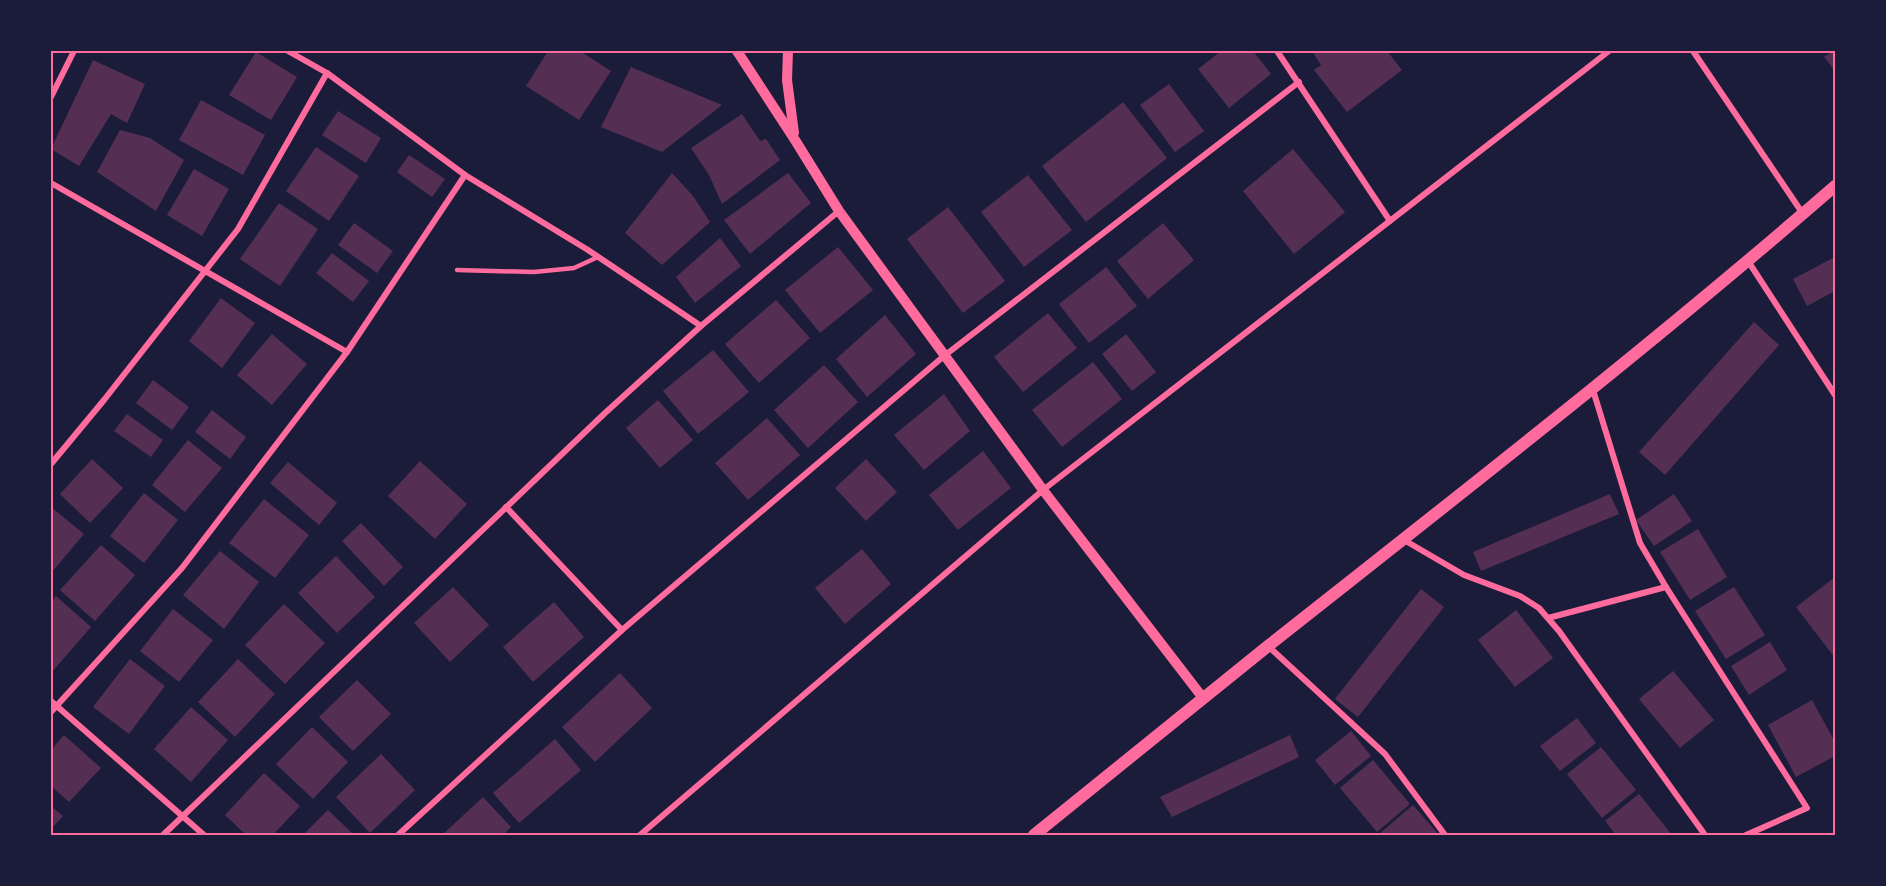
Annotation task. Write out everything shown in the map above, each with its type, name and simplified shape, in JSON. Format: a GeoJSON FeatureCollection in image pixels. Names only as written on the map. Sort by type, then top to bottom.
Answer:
{"type":"FeatureCollection","features":[{"type":"Feature","properties":{"kind":"main road"},"geometry":{"type":"LineString","coordinates":[[1034,835],[1268,646],[1593,390],[1835,186]]}},
{"type":"Feature","properties":{"kind":"street"},"geometry":{"type":"LineString","coordinates":[[51,97],[74,51]]}},
{"type":"Feature","properties":{"kind":"street"},"geometry":{"type":"LineString","coordinates":[[288,51],[327,73],[465,175],[598,257],[701,326]]}},
{"type":"Feature","properties":{"kind":"street"},"geometry":{"type":"LineString","coordinates":[[737,51],[839,211],[1043,490],[1203,698]]}},
{"type":"Feature","properties":{"kind":"street"},"geometry":{"type":"LineString","coordinates":[[788,51],[786,62],[788,92],[795,140]]}},
{"type":"Feature","properties":{"kind":"street"},"geometry":{"type":"LineString","coordinates":[[1277,51],[1390,221]]}},
{"type":"Feature","properties":{"kind":"street"},"geometry":{"type":"LineString","coordinates":[[640,835],[1043,490],[1609,51]]}},
{"type":"Feature","properties":{"kind":"street"},"geometry":{"type":"LineString","coordinates":[[1693,51],[1803,214]]}},
{"type":"Feature","properties":{"kind":"street"},"geometry":{"type":"LineString","coordinates":[[51,464],[238,229],[327,73]]}},
{"type":"Feature","properties":{"kind":"street"},"geometry":{"type":"LineString","coordinates":[[398,835],[622,630],[944,356],[1299,82]]}},
{"type":"Feature","properties":{"kind":"street"},"geometry":{"type":"LineString","coordinates":[[51,712],[54,704],[182,568],[346,352],[465,175]]}},
{"type":"Feature","properties":{"kind":"street"},"geometry":{"type":"LineString","coordinates":[[51,183],[346,352]]}},
{"type":"Feature","properties":{"kind":"street"},"geometry":{"type":"LineString","coordinates":[[163,835],[605,413],[701,326],[839,211]]}},
{"type":"Feature","properties":{"kind":"street"},"geometry":{"type":"LineString","coordinates":[[1748,261],[1835,395]]}},
{"type":"Feature","properties":{"kind":"street"},"geometry":{"type":"LineString","coordinates":[[1593,390],[1640,543],[1665,587],[1807,808],[1746,835]]}},
{"type":"Feature","properties":{"kind":"street"},"geometry":{"type":"LineString","coordinates":[[506,507],[622,630]]}},
{"type":"Feature","properties":{"kind":"street"},"geometry":{"type":"LineString","coordinates":[[1404,540],[1464,575],[1520,596],[1539,608],[1559,631],[1705,835]]}},
{"type":"Feature","properties":{"kind":"street"},"geometry":{"type":"LineString","coordinates":[[1548,618],[1665,587]]}},
{"type":"Feature","properties":{"kind":"street"},"geometry":{"type":"LineString","coordinates":[[1268,646],[1385,754],[1445,835]]}},
{"type":"Feature","properties":{"kind":"street"},"geometry":{"type":"LineString","coordinates":[[54,704],[204,835]]}},
{"type":"Feature","properties":{"kind":"lane"},"geometry":{"type":"LineString","coordinates":[[457,270],[534,272],[574,268],[598,257]]}},
{"type":"Feature","properties":{"kind":"building"},"geometry":{"type":"Polygon","coordinates":[[[548,51],[580,51],[611,71],[579,120],[526,86],[548,51]]]}},
{"type":"Feature","properties":{"kind":"building"},"geometry":{"type":"Polygon","coordinates":[[[1221,51],[1253,51],[1271,74],[1229,108],[1198,69],[1221,51]]]}},
{"type":"Feature","properties":{"kind":"building"},"geometry":{"type":"Polygon","coordinates":[[[1312,51],[1387,51],[1402,70],[1347,112],[1314,70],[1321,65],[1312,51]]]}},
{"type":"Feature","properties":{"kind":"building"},"geometry":{"type":"Polygon","coordinates":[[[1835,51],[1835,71],[1824,57],[1835,51]]]}},
{"type":"Feature","properties":{"kind":"building"},"geometry":{"type":"Polygon","coordinates":[[[256,52],[297,77],[271,120],[229,95],[256,52]]]}},
{"type":"Feature","properties":{"kind":"building"},"geometry":{"type":"Polygon","coordinates":[[[93,60],[145,84],[127,123],[111,114],[79,166],[51,149],[93,60]]]}},
{"type":"Feature","properties":{"kind":"building"},"geometry":{"type":"Polygon","coordinates":[[[631,67],[722,105],[662,152],[601,127],[631,67]]]}},
{"type":"Feature","properties":{"kind":"building"},"geometry":{"type":"Polygon","coordinates":[[[1169,84],[1204,131],[1175,152],[1140,105],[1169,84]]]}},
{"type":"Feature","properties":{"kind":"building"},"geometry":{"type":"Polygon","coordinates":[[[201,100],[265,135],[243,175],[179,140],[201,100]]]}},
{"type":"Feature","properties":{"kind":"building"},"geometry":{"type":"Polygon","coordinates":[[[1123,102],[1167,158],[1086,222],[1042,166],[1123,102]]]}},
{"type":"Feature","properties":{"kind":"building"},"geometry":{"type":"Polygon","coordinates":[[[338,111],[381,138],[366,163],[322,135],[338,111]]]}},
{"type":"Feature","properties":{"kind":"building"},"geometry":{"type":"Polygon","coordinates":[[[742,114],[760,141],[766,139],[780,160],[722,204],[709,175],[691,148],[742,114]]]}},
{"type":"Feature","properties":{"kind":"building"},"geometry":{"type":"Polygon","coordinates":[[[120,130],[150,138],[184,160],[156,211],[97,172],[120,130]]]}},
{"type":"Feature","properties":{"kind":"building"},"geometry":{"type":"Polygon","coordinates":[[[316,147],[359,176],[329,221],[286,191],[316,147]]]}},
{"type":"Feature","properties":{"kind":"building"},"geometry":{"type":"Polygon","coordinates":[[[1293,149],[1345,212],[1294,254],[1243,191],[1293,149]]]}},
{"type":"Feature","properties":{"kind":"building"},"geometry":{"type":"Polygon","coordinates":[[[409,155],[445,179],[432,197],[397,172],[409,155]]]}},
{"type":"Feature","properties":{"kind":"building"},"geometry":{"type":"Polygon","coordinates":[[[194,169],[229,189],[202,236],[167,215],[194,169]]]}},
{"type":"Feature","properties":{"kind":"building"},"geometry":{"type":"Polygon","coordinates":[[[672,173],[693,196],[710,222],[662,265],[625,233],[672,173]]]}},
{"type":"Feature","properties":{"kind":"building"},"geometry":{"type":"Polygon","coordinates":[[[788,173],[811,203],[750,254],[724,220],[788,173]]]}},
{"type":"Feature","properties":{"kind":"building"},"geometry":{"type":"Polygon","coordinates":[[[1028,175],[1072,230],[1024,267],[981,212],[1028,175]]]}},
{"type":"Feature","properties":{"kind":"building"},"geometry":{"type":"Polygon","coordinates":[[[279,203],[318,229],[280,286],[240,259],[279,203]]]}},
{"type":"Feature","properties":{"kind":"building"},"geometry":{"type":"Polygon","coordinates":[[[948,207],[1005,281],[963,313],[907,239],[948,207]]]}},
{"type":"Feature","properties":{"kind":"building"},"geometry":{"type":"Polygon","coordinates":[[[354,223],[393,251],[377,273],[338,245],[354,223]]]}},
{"type":"Feature","properties":{"kind":"building"},"geometry":{"type":"Polygon","coordinates":[[[1163,223],[1194,260],[1148,299],[1117,261],[1163,223]]]}},
{"type":"Feature","properties":{"kind":"building"},"geometry":{"type":"Polygon","coordinates":[[[720,238],[741,266],[695,303],[676,277],[720,238]]]}},
{"type":"Feature","properties":{"kind":"building"},"geometry":{"type":"Polygon","coordinates":[[[838,247],[873,290],[820,333],[785,290],[838,247]]]}},
{"type":"Feature","properties":{"kind":"building"},"geometry":{"type":"Polygon","coordinates":[[[332,253],[369,281],[353,302],[316,273],[332,253]]]}},
{"type":"Feature","properties":{"kind":"building"},"geometry":{"type":"Polygon","coordinates":[[[1835,257],[1835,291],[1807,306],[1793,279],[1835,257]]]}},
{"type":"Feature","properties":{"kind":"building"},"geometry":{"type":"Polygon","coordinates":[[[1106,267],[1137,306],[1089,343],[1059,304],[1106,267]]]}},
{"type":"Feature","properties":{"kind":"building"},"geometry":{"type":"Polygon","coordinates":[[[221,298],[255,323],[222,368],[189,341],[221,298]]]}},
{"type":"Feature","properties":{"kind":"building"},"geometry":{"type":"Polygon","coordinates":[[[776,300],[810,338],[759,383],[725,344],[776,300]]]}},
{"type":"Feature","properties":{"kind":"building"},"geometry":{"type":"Polygon","coordinates":[[[1048,313],[1077,348],[1023,392],[994,357],[1048,313]]]}},
{"type":"Feature","properties":{"kind":"building"},"geometry":{"type":"Polygon","coordinates":[[[885,315],[916,354],[867,397],[836,359],[885,315]]]}},
{"type":"Feature","properties":{"kind":"building"},"geometry":{"type":"Polygon","coordinates":[[[1754,322],[1779,345],[1665,475],[1639,452],[1754,322]]]}},
{"type":"Feature","properties":{"kind":"building"},"geometry":{"type":"Polygon","coordinates":[[[272,334],[307,364],[272,405],[237,375],[272,334]]]}},
{"type":"Feature","properties":{"kind":"building"},"geometry":{"type":"Polygon","coordinates":[[[1126,334],[1156,372],[1132,391],[1102,354],[1126,334]]]}},
{"type":"Feature","properties":{"kind":"building"},"geometry":{"type":"Polygon","coordinates":[[[713,350],[749,392],[698,434],[663,391],[713,350]]]}},
{"type":"Feature","properties":{"kind":"building"},"geometry":{"type":"Polygon","coordinates":[[[1093,362],[1122,399],[1062,447],[1032,410],[1093,362]]]}},
{"type":"Feature","properties":{"kind":"building"},"geometry":{"type":"Polygon","coordinates":[[[824,365],[858,402],[808,448],[774,410],[824,365]]]}},
{"type":"Feature","properties":{"kind":"building"},"geometry":{"type":"Polygon","coordinates":[[[153,380],[189,407],[172,430],[136,403],[153,380]]]}},
{"type":"Feature","properties":{"kind":"building"},"geometry":{"type":"Polygon","coordinates":[[[944,394],[970,431],[924,470],[894,435],[944,394]]]}},
{"type":"Feature","properties":{"kind":"building"},"geometry":{"type":"Polygon","coordinates":[[[658,400],[693,440],[660,468],[626,428],[658,400]]]}},
{"type":"Feature","properties":{"kind":"building"},"geometry":{"type":"Polygon","coordinates":[[[212,410],[246,437],[230,459],[195,432],[212,410]]]}},
{"type":"Feature","properties":{"kind":"building"},"geometry":{"type":"Polygon","coordinates":[[[127,414],[163,440],[151,457],[114,431],[127,414]]]}},
{"type":"Feature","properties":{"kind":"building"},"geometry":{"type":"Polygon","coordinates":[[[767,418],[800,455],[748,500],[715,463],[767,418]]]}},
{"type":"Feature","properties":{"kind":"building"},"geometry":{"type":"Polygon","coordinates":[[[188,440],[222,468],[185,512],[152,485],[188,440]]]}},
{"type":"Feature","properties":{"kind":"building"},"geometry":{"type":"Polygon","coordinates":[[[983,451],[1011,488],[958,530],[929,495],[983,451]]]}},
{"type":"Feature","properties":{"kind":"building"},"geometry":{"type":"Polygon","coordinates":[[[92,459],[123,488],[90,523],[60,494],[92,459]]]}},
{"type":"Feature","properties":{"kind":"building"},"geometry":{"type":"Polygon","coordinates":[[[866,459],[897,492],[866,521],[835,488],[866,459]]]}},
{"type":"Feature","properties":{"kind":"building"},"geometry":{"type":"Polygon","coordinates":[[[420,461],[467,504],[435,539],[388,496],[420,461]]]}},
{"type":"Feature","properties":{"kind":"building"},"geometry":{"type":"Polygon","coordinates":[[[288,462],[337,503],[319,525],[270,483],[288,462]]]}},
{"type":"Feature","properties":{"kind":"building"},"geometry":{"type":"Polygon","coordinates":[[[144,493],[178,520],[144,563],[110,536],[144,493]]]}},
{"type":"Feature","properties":{"kind":"building"},"geometry":{"type":"Polygon","coordinates":[[[1610,494],[1619,514],[1481,571],[1473,552],[1610,494]]]}},
{"type":"Feature","properties":{"kind":"building"},"geometry":{"type":"Polygon","coordinates":[[[1674,494],[1692,521],[1654,546],[1636,520],[1674,494]]]}},
{"type":"Feature","properties":{"kind":"building"},"geometry":{"type":"Polygon","coordinates":[[[264,499],[309,535],[275,578],[229,543],[264,499]]]}},
{"type":"Feature","properties":{"kind":"building"},"geometry":{"type":"Polygon","coordinates":[[[51,507],[84,534],[51,573],[51,507]]]}},
{"type":"Feature","properties":{"kind":"building"},"geometry":{"type":"Polygon","coordinates":[[[361,523],[403,567],[384,586],[342,541],[361,523]]]}},
{"type":"Feature","properties":{"kind":"building"},"geometry":{"type":"Polygon","coordinates":[[[1698,529],[1727,577],[1690,600],[1660,552],[1698,529]]]}},
{"type":"Feature","properties":{"kind":"building"},"geometry":{"type":"Polygon","coordinates":[[[101,545],[135,575],[95,621],[60,590],[101,545]]]}},
{"type":"Feature","properties":{"kind":"building"},"geometry":{"type":"Polygon","coordinates":[[[862,549],[891,584],[845,624],[815,588],[862,549]]]}},
{"type":"Feature","properties":{"kind":"building"},"geometry":{"type":"Polygon","coordinates":[[[220,551],[259,582],[224,629],[183,595],[220,551]]]}},
{"type":"Feature","properties":{"kind":"building"},"geometry":{"type":"Polygon","coordinates":[[[336,556],[375,597],[337,633],[298,593],[336,556]]]}},
{"type":"Feature","properties":{"kind":"building"},"geometry":{"type":"Polygon","coordinates":[[[1835,577],[1835,658],[1796,607],[1835,577]]]}},
{"type":"Feature","properties":{"kind":"building"},"geometry":{"type":"Polygon","coordinates":[[[453,587],[489,625],[450,662],[414,623],[453,587]]]}},
{"type":"Feature","properties":{"kind":"building"},"geometry":{"type":"Polygon","coordinates":[[[1734,587],[1765,635],[1726,659],[1695,611],[1734,587]]]}},
{"type":"Feature","properties":{"kind":"building"},"geometry":{"type":"Polygon","coordinates":[[[1421,589],[1444,607],[1358,717],[1335,699],[1421,589]]]}},
{"type":"Feature","properties":{"kind":"building"},"geometry":{"type":"Polygon","coordinates":[[[56,596],[91,627],[51,673],[51,602],[56,596]]]}},
{"type":"Feature","properties":{"kind":"building"},"geometry":{"type":"Polygon","coordinates":[[[554,602],[584,637],[533,682],[503,647],[554,602]]]}},
{"type":"Feature","properties":{"kind":"building"},"geometry":{"type":"Polygon","coordinates":[[[284,604],[325,643],[285,684],[245,645],[284,604]]]}},
{"type":"Feature","properties":{"kind":"building"},"geometry":{"type":"Polygon","coordinates":[[[173,609],[213,640],[179,682],[140,651],[173,609]]]}},
{"type":"Feature","properties":{"kind":"building"},"geometry":{"type":"Polygon","coordinates":[[[1516,610],[1553,658],[1515,687],[1478,640],[1516,610]]]}},
{"type":"Feature","properties":{"kind":"building"},"geometry":{"type":"Polygon","coordinates":[[[1770,642],[1787,670],[1749,695],[1731,666],[1770,642]]]}},
{"type":"Feature","properties":{"kind":"building"},"geometry":{"type":"Polygon","coordinates":[[[130,659],[165,686],[129,734],[93,707],[130,659]]]}},
{"type":"Feature","properties":{"kind":"building"},"geometry":{"type":"Polygon","coordinates":[[[238,659],[275,694],[235,737],[198,702],[238,659]]]}},
{"type":"Feature","properties":{"kind":"building"},"geometry":{"type":"Polygon","coordinates":[[[1673,671],[1714,720],[1680,748],[1639,699],[1673,671]]]}},
{"type":"Feature","properties":{"kind":"building"},"geometry":{"type":"Polygon","coordinates":[[[620,673],[652,708],[595,762],[562,727],[620,673]]]}},
{"type":"Feature","properties":{"kind":"building"},"geometry":{"type":"Polygon","coordinates":[[[357,680],[391,714],[353,751],[319,717],[357,680]]]}},
{"type":"Feature","properties":{"kind":"building"},"geometry":{"type":"Polygon","coordinates":[[[1812,700],[1835,742],[1835,756],[1796,777],[1768,725],[1812,700]]]}},
{"type":"Feature","properties":{"kind":"building"},"geometry":{"type":"Polygon","coordinates":[[[191,707],[228,740],[191,782],[154,749],[191,707]]]}},
{"type":"Feature","properties":{"kind":"building"},"geometry":{"type":"Polygon","coordinates":[[[1577,718],[1596,743],[1560,771],[1540,746],[1577,718]]]}},
{"type":"Feature","properties":{"kind":"building"},"geometry":{"type":"Polygon","coordinates":[[[312,727],[348,762],[313,799],[276,764],[312,727]]]}},
{"type":"Feature","properties":{"kind":"building"},"geometry":{"type":"Polygon","coordinates":[[[1351,731],[1371,756],[1335,785],[1315,760],[1351,731]]]}},
{"type":"Feature","properties":{"kind":"building"},"geometry":{"type":"Polygon","coordinates":[[[64,735],[101,768],[69,802],[51,786],[51,750],[64,735]]]}},
{"type":"Feature","properties":{"kind":"building"},"geometry":{"type":"Polygon","coordinates":[[[1290,735],[1299,757],[1172,817],[1160,797],[1290,735]]]}},
{"type":"Feature","properties":{"kind":"building"},"geometry":{"type":"Polygon","coordinates":[[[555,739],[581,770],[519,823],[493,793],[555,739]]]}},
{"type":"Feature","properties":{"kind":"building"},"geometry":{"type":"Polygon","coordinates":[[[1601,747],[1636,790],[1602,818],[1567,774],[1601,747]]]}},
{"type":"Feature","properties":{"kind":"building"},"geometry":{"type":"Polygon","coordinates":[[[381,754],[415,790],[370,833],[336,797],[381,754]]]}},
{"type":"Feature","properties":{"kind":"building"},"geometry":{"type":"Polygon","coordinates":[[[1373,760],[1410,804],[1377,832],[1340,788],[1373,760]]]}},
{"type":"Feature","properties":{"kind":"building"},"geometry":{"type":"Polygon","coordinates":[[[264,773],[300,806],[273,835],[246,835],[225,815],[264,773]]]}},
{"type":"Feature","properties":{"kind":"building"},"geometry":{"type":"Polygon","coordinates":[[[1639,794],[1672,835],[1616,835],[1605,821],[1639,794]]]}},
{"type":"Feature","properties":{"kind":"building"},"geometry":{"type":"Polygon","coordinates":[[[483,797],[511,827],[503,835],[442,835],[483,797]]]}},
{"type":"Feature","properties":{"kind":"building"},"geometry":{"type":"Polygon","coordinates":[[[1413,805],[1439,835],[1378,835],[1413,805]]]}},
{"type":"Feature","properties":{"kind":"building"},"geometry":{"type":"Polygon","coordinates":[[[51,806],[63,816],[51,829],[51,806]]]}},
{"type":"Feature","properties":{"kind":"building"},"geometry":{"type":"Polygon","coordinates":[[[328,810],[354,835],[303,835],[328,810]]]}}]}
